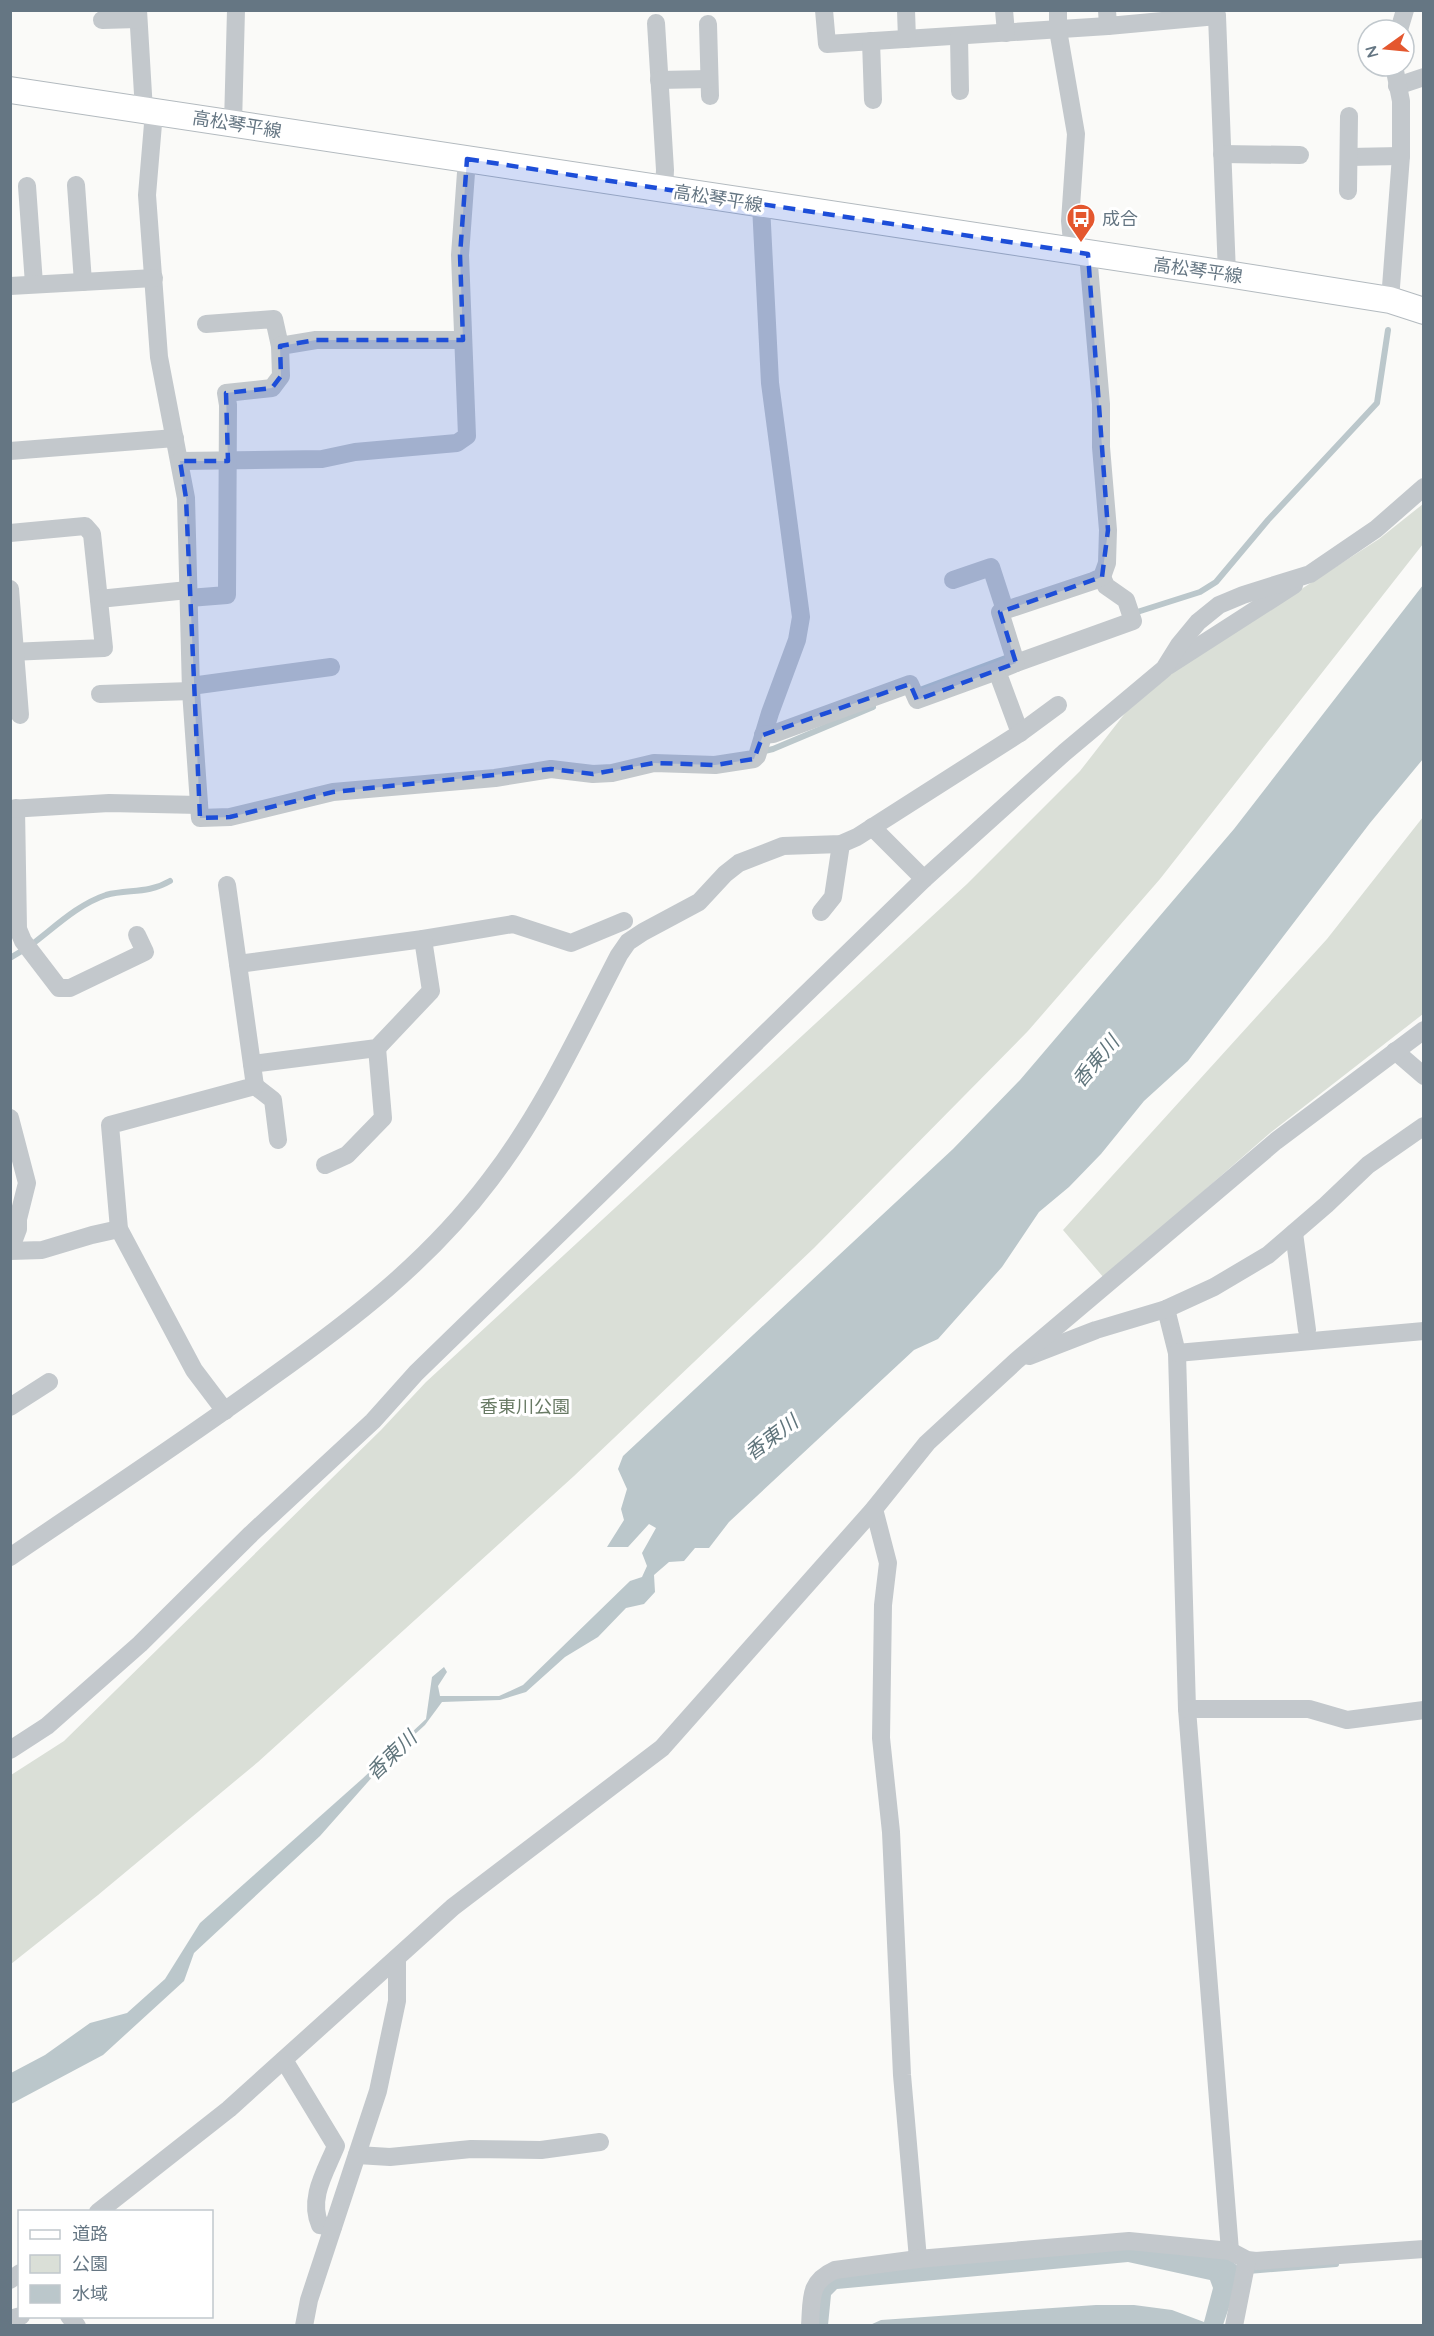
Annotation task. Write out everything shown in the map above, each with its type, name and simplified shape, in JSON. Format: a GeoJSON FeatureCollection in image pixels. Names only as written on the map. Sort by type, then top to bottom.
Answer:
{"type":"FeatureCollection","features":[{"type":"Feature","properties":{"kind":"main road","name":"高松琴平線"},"geometry":{"type":"LineString","coordinates":[[10,90],[1227,274],[1390,300],[1424,311]]}},
{"type":"Feature","properties":{"kind":"street"},"geometry":{"type":"LineString","coordinates":[[233,124],[236,10]]}},
{"type":"Feature","properties":{"kind":"street"},"geometry":{"type":"LineString","coordinates":[[824,10],[827,44],[1058,30],[1108,18],[1215,13],[1227,274]]}},
{"type":"Feature","properties":{"kind":"street"},"geometry":{"type":"LineString","coordinates":[[906,10],[907,39]]}},
{"type":"Feature","properties":{"kind":"street"},"geometry":{"type":"LineString","coordinates":[[1004,10],[1006,33]]}},
{"type":"Feature","properties":{"kind":"street"},"geometry":{"type":"LineString","coordinates":[[760,746],[773,734],[910,684],[917,700],[997,670],[1014,658],[1133,621],[1126,600],[1106,586],[1102,577],[1107,562],[1108,530],[1101,447],[1101,404],[1080,253],[1070,221],[1076,134],[1058,30],[1058,10]]}},
{"type":"Feature","properties":{"kind":"street"},"geometry":{"type":"LineString","coordinates":[[102,20],[138,15],[149,111],[147,195],[159,357],[186,498],[191,688],[200,818],[230,817],[333,792],[495,778],[551,769],[593,774],[612,773],[654,763],[715,765],[754,759],[797,640],[801,617],[770,383],[761,205]]}},
{"type":"Feature","properties":{"kind":"street"},"geometry":{"type":"LineString","coordinates":[[656,23],[665,170],[664,190]]}},
{"type":"Feature","properties":{"kind":"street"},"geometry":{"type":"LineString","coordinates":[[659,80],[710,87],[708,24]]}},
{"type":"Feature","properties":{"kind":"street"},"geometry":{"type":"LineString","coordinates":[[959,36],[960,92]]}},
{"type":"Feature","properties":{"kind":"street"},"geometry":{"type":"LineString","coordinates":[[871,41],[873,100]]}},
{"type":"Feature","properties":{"kind":"street"},"geometry":{"type":"LineString","coordinates":[[1397,86],[1424,76]]}},
{"type":"Feature","properties":{"kind":"street"},"geometry":{"type":"LineString","coordinates":[[1390,300],[1401,156],[1401,101],[1396,78]]}},
{"type":"Feature","properties":{"kind":"street"},"geometry":{"type":"LineString","coordinates":[[1348,191],[1349,116]]}},
{"type":"Feature","properties":{"kind":"street"},"geometry":{"type":"LineString","coordinates":[[1222,154],[1300,155]]}},
{"type":"Feature","properties":{"kind":"street"},"geometry":{"type":"LineString","coordinates":[[1349,157],[1401,156]]}},
{"type":"Feature","properties":{"kind":"street"},"geometry":{"type":"LineString","coordinates":[[180,461],[322,459],[356,452],[457,443],[467,435],[460,255],[467,159]]}},
{"type":"Feature","properties":{"kind":"street"},"geometry":{"type":"LineString","coordinates":[[76,184],[83,282]]}},
{"type":"Feature","properties":{"kind":"street"},"geometry":{"type":"LineString","coordinates":[[27,186],[34,284]]}},
{"type":"Feature","properties":{"kind":"street"},"geometry":{"type":"LineString","coordinates":[[10,286],[154,278]]}},
{"type":"Feature","properties":{"kind":"street"},"geometry":{"type":"LineString","coordinates":[[99,599],[188,594],[227,595],[228,405],[226,393],[272,388],[281,376],[280,346],[274,319],[206,324]]}},
{"type":"Feature","properties":{"kind":"street"},"geometry":{"type":"LineString","coordinates":[[280,346],[316,340],[463,340]]}},
{"type":"Feature","properties":{"kind":"street"},"geometry":{"type":"LineString","coordinates":[[10,451],[175,438]]}},
{"type":"Feature","properties":{"kind":"street"},"geometry":{"type":"LineString","coordinates":[[10,1750],[47,1726],[140,1644],[251,1534],[373,1421],[416,1373],[924,879],[1073,745],[1164,669],[1179,645],[1198,622],[1219,605],[1310,574],[1376,529],[1424,487]]}},
{"type":"Feature","properties":{"kind":"street"},"geometry":{"type":"LineString","coordinates":[[10,533],[86,526],[92,534],[104,648],[13,652]]}},
{"type":"Feature","properties":{"kind":"street"},"geometry":{"type":"LineString","coordinates":[[953,580],[990,567],[1005,610]]}},
{"type":"Feature","properties":{"kind":"street"},"geometry":{"type":"LineString","coordinates":[[1014,658],[1000,612],[1102,577]]}},
{"type":"Feature","properties":{"kind":"street"},"geometry":{"type":"LineString","coordinates":[[10,589],[13,652],[20,715]]}},
{"type":"Feature","properties":{"kind":"street"},"geometry":{"type":"LineString","coordinates":[[100,694],[191,688],[331,667]]}},
{"type":"Feature","properties":{"kind":"street"},"geometry":{"type":"LineString","coordinates":[[997,670],[1020,733]]}},
{"type":"Feature","properties":{"kind":"street"},"geometry":{"type":"LineString","coordinates":[[10,1557],[225,1412],[316,1345],[415,1265],[451,1228],[490,1180],[525,1131],[628,942],[699,902],[725,874],[739,863],[783,846],[841,844],[873,827],[1020,733],[1058,705]]}},
{"type":"Feature","properties":{"kind":"street"},"geometry":{"type":"LineString","coordinates":[[137,935],[145,952],[70,988],[59,988],[23,941],[18,929],[13,809],[109,803],[199,805]]}},
{"type":"Feature","properties":{"kind":"street"},"geometry":{"type":"LineString","coordinates":[[873,827],[924,879]]}},
{"type":"Feature","properties":{"kind":"street"},"geometry":{"type":"LineString","coordinates":[[821,912],[833,897],[841,844]]}},
{"type":"Feature","properties":{"kind":"street"},"geometry":{"type":"LineString","coordinates":[[227,885],[255,1086],[273,1100],[278,1140]]}},
{"type":"Feature","properties":{"kind":"street"},"geometry":{"type":"LineString","coordinates":[[238,964],[423,939],[513,924],[572,943],[624,921]]}},
{"type":"Feature","properties":{"kind":"street"},"geometry":{"type":"LineString","coordinates":[[252,1064],[377,1047],[431,991],[423,939]]}},
{"type":"Feature","properties":{"kind":"street"},"geometry":{"type":"LineString","coordinates":[[99,2210],[229,2109],[453,1907],[662,1748],[874,1509],[927,1443],[1016,1361],[1276,1141],[1424,1030]]}},
{"type":"Feature","properties":{"kind":"street"},"geometry":{"type":"LineString","coordinates":[[325,1165],[347,1155],[383,1118],[377,1047]]}},
{"type":"Feature","properties":{"kind":"street"},"geometry":{"type":"LineString","coordinates":[[1395,1051],[1424,1076]]}},
{"type":"Feature","properties":{"kind":"street"},"geometry":{"type":"LineString","coordinates":[[225,1412],[194,1370],[119,1229],[111,1125],[255,1086]]}},
{"type":"Feature","properties":{"kind":"street"},"geometry":{"type":"LineString","coordinates":[[10,1118],[27,1184],[18,1219],[18,1228],[10,1251],[42,1250],[92,1234],[119,1229]]}},
{"type":"Feature","properties":{"kind":"street"},"geometry":{"type":"LineString","coordinates":[[1016,1361],[1096,1330],[1166,1310],[1214,1287],[1268,1255],[1368,1165],[1424,1126]]}},
{"type":"Feature","properties":{"kind":"street"},"geometry":{"type":"LineString","coordinates":[[1294,1233],[1307,1329]]}},
{"type":"Feature","properties":{"kind":"street"},"geometry":{"type":"LineString","coordinates":[[1166,1310],[1177,1353],[1187,1710],[1230,2251]]}},
{"type":"Feature","properties":{"kind":"street"},"geometry":{"type":"LineString","coordinates":[[1177,1353],[1424,1331]]}},
{"type":"Feature","properties":{"kind":"street"},"geometry":{"type":"LineString","coordinates":[[10,1407],[49,1382]]}},
{"type":"Feature","properties":{"kind":"street"},"geometry":{"type":"LineString","coordinates":[[874,1509],[888,1563],[883,1605],[881,1738],[891,1832],[902,2075],[918,2259]]}},
{"type":"Feature","properties":{"kind":"street"},"geometry":{"type":"LineString","coordinates":[[1187,1710],[1309,1708],[1347,1720],[1424,1710]]}},
{"type":"Feature","properties":{"kind":"street"},"geometry":{"type":"LineString","coordinates":[[304,2325],[309,2300],[378,2091],[397,2001],[397,1958]]}},
{"type":"Feature","properties":{"kind":"street"},"geometry":{"type":"LineString","coordinates":[[284,2060],[336,2146],[315,2198],[315,2213],[320,2224],[333,2227]]}},
{"type":"Feature","properties":{"kind":"street"},"geometry":{"type":"LineString","coordinates":[[357,2155],[390,2157],[471,2149],[541,2150],[600,2142]]}},
{"type":"Feature","properties":{"kind":"street"},"geometry":{"type":"LineString","coordinates":[[810,2325],[815,2283],[823,2275],[835,2270],[918,2259],[1129,2241],[1230,2251],[1246,2267]]}},
{"type":"Feature","properties":{"kind":"street"},"geometry":{"type":"LineString","coordinates":[[1246,2267],[1281,2260],[1424,2249]]}},
{"type":"Feature","properties":{"kind":"street"},"geometry":{"type":"LineString","coordinates":[[1234,2325],[1246,2267]]}},
{"type":"Feature","properties":{"kind":"highlighted area"},"geometry":{"type":"Polygon","coordinates":[[[467,159],[1088,254],[1108,530],[1102,577],[1000,612],[1016,663],[917,700],[910,684],[763,735],[754,759],[715,765],[654,763],[593,774],[551,769],[333,792],[230,817],[200,818],[186,498],[180,461],[228,461],[226,393],[272,388],[281,376],[280,346],[316,340],[463,340],[460,255],[467,159]]]}},
{"type":"Feature","properties":{"kind":"green space","name":"香東川公園"},"geometry":{"type":"Polygon","coordinates":[[[1423,504],[1423,544],[1160,879],[1028,1031],[814,1248],[574,1476],[258,1762],[11,1964],[11,1775],[64,1741],[381,1430],[426,1382],[967,884],[1080,771],[1126,712],[1177,669],[1379,539],[1423,504]]]}},
{"type":"Feature","properties":{"kind":"green space"},"geometry":{"type":"Polygon","coordinates":[[[1423,817],[1423,1014],[1270,1133],[1104,1278],[1063,1230],[1327,939],[1423,817]]]}},
{"type":"Feature","properties":{"kind":"water","name":"香東川"},"geometry":{"type":"Polygon","coordinates":[[[1423,585],[1423,759],[1370,823],[1188,1061],[1144,1101],[1101,1154],[1069,1187],[1039,1212],[1002,1267],[938,1339],[914,1350],[729,1522],[709,1548],[695,1548],[684,1561],[669,1562],[654,1575],[655,1592],[644,1604],[626,1608],[598,1637],[565,1657],[526,1692],[500,1700],[442,1702],[425,1725],[390,1757],[320,1836],[194,1953],[184,1981],[103,2055],[11,2104],[11,2073],[45,2055],[90,2023],[127,2013],[165,1979],[200,1923],[426,1719],[432,1677],[444,1667],[447,1672],[438,1686],[440,1696],[499,1696],[523,1685],[630,1581],[642,1577],[647,1566],[642,1553],[656,1528],[649,1524],[628,1547],[607,1547],[624,1520],[621,1509],[627,1489],[618,1469],[623,1456],[953,1149],[1020,1080],[1234,829],[1423,585]]]}},
{"type":"Feature","properties":{"kind":"water"},"geometry":{"type":"Polygon","coordinates":[[[1131,2245],[1223,2254],[1239,2267],[1235,2290],[1223,2325],[870,2325],[881,2320],[1096,2305],[1134,2305],[1172,2310],[1204,2322],[1213,2288],[1210,2280],[1128,2262],[837,2289],[831,2295],[828,2325],[816,2326],[818,2292],[836,2276],[1131,2245]]]}},
{"type":"Feature","properties":{"kind":"waterway"},"geometry":{"type":"LineString","coordinates":[[1134,613],[1200,592],[1216,582],[1268,520],[1377,403],[1388,330]]}},
{"type":"Feature","properties":{"kind":"waterway"},"geometry":{"type":"LineString","coordinates":[[917,691],[1011,656]]}},
{"type":"Feature","properties":{"kind":"waterway"},"geometry":{"type":"LineString","coordinates":[[761,752],[873,707]]}},
{"type":"Feature","properties":{"kind":"waterway"},"geometry":{"type":"LineString","coordinates":[[35,942],[96,899],[114,893],[154,888],[170,881]]}},
{"type":"Feature","properties":{"kind":"waterway"},"geometry":{"type":"LineString","coordinates":[[10,958],[20,952]]}},
{"type":"Feature","properties":{"kind":"waterway"},"geometry":{"type":"LineString","coordinates":[[1248,2271],[1336,2264]]}},
{"type":"Feature","properties":{"kind":"place","name":"成合"},"geometry":{"type":"Point","coordinates":[1081,244]}}]}
